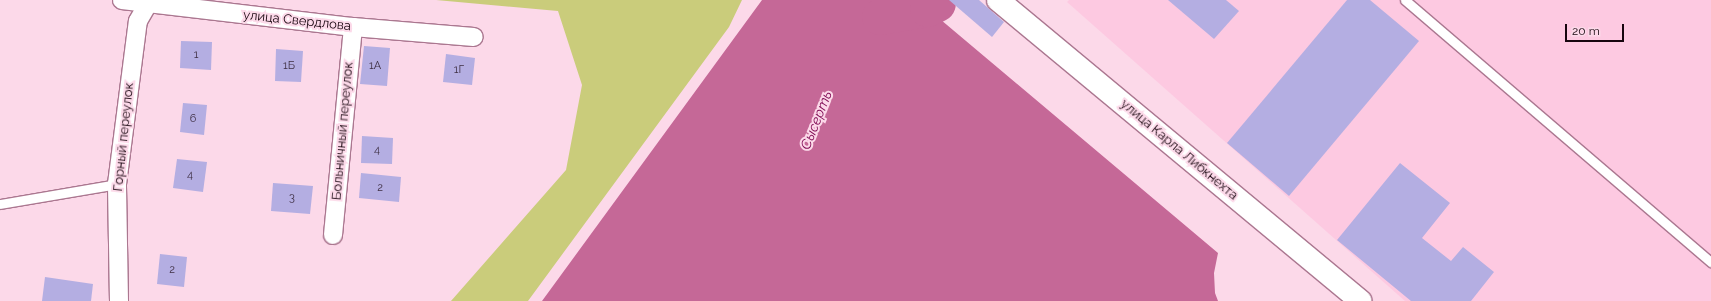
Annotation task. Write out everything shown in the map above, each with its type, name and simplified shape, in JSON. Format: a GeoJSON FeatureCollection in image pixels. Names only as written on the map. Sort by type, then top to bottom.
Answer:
{"type":"FeatureCollection","features":[{"type":"Feature","properties":{"kind":"street","name":"улица Свердлова"},"geometry":{"type":"LineString","coordinates":[[122,0],[353,27],[474,37]]}},
{"type":"Feature","properties":{"kind":"street","name":"улица Карла Либкнехта"},"geometry":{"type":"LineString","coordinates":[[998,0],[1360,301]]}},
{"type":"Feature","properties":{"kind":"street","name":"Горный переулок"},"geometry":{"type":"LineString","coordinates":[[119,301],[117,184],[138,21],[149,2]]}},
{"type":"Feature","properties":{"kind":"street","name":"Больничный переулок"},"geometry":{"type":"LineString","coordinates":[[333,235],[353,27]]}},
{"type":"Feature","properties":{"kind":"lane"},"geometry":{"type":"LineString","coordinates":[[1405,0],[1711,262]]}},
{"type":"Feature","properties":{"kind":"lane"},"geometry":{"type":"LineString","coordinates":[[0,204],[117,184]]}},
{"type":"Feature","properties":{"kind":"shaded area"},"geometry":{"type":"Polygon","coordinates":[[[1069,0],[1711,0],[1711,301],[1405,301],[1067,2],[1069,0]]]}},
{"type":"Feature","properties":{"kind":"green space"},"geometry":{"type":"Polygon","coordinates":[[[436,0],[742,0],[729,27],[528,301],[451,301],[566,170],[582,85],[558,11],[436,0]]]}},
{"type":"Feature","properties":{"kind":"water"},"geometry":{"type":"Polygon","coordinates":[[[762,0],[921,0],[928,9],[1218,253],[1214,273],[1215,293],[1218,301],[542,301],[762,0]]]}},
{"type":"Feature","properties":{"kind":"building"},"geometry":{"type":"Polygon","coordinates":[[[949,0],[979,0],[1004,22],[992,37],[949,0]]]}},
{"type":"Feature","properties":{"kind":"building"},"geometry":{"type":"Polygon","coordinates":[[[1168,0],[1226,0],[1239,11],[1214,39],[1168,0]]]}},
{"type":"Feature","properties":{"kind":"building"},"geometry":{"type":"Polygon","coordinates":[[[1347,0],[1370,0],[1419,41],[1289,196],[1227,143],[1347,0]]]}},
{"type":"Feature","properties":{"kind":"building"},"geometry":{"type":"Polygon","coordinates":[[[181,41],[212,42],[211,70],[180,68],[181,41]]]}},
{"type":"Feature","properties":{"kind":"building"},"geometry":{"type":"Polygon","coordinates":[[[364,46],[390,48],[387,86],[360,84],[364,46]]]}},
{"type":"Feature","properties":{"kind":"building"},"geometry":{"type":"Polygon","coordinates":[[[276,49],[303,51],[301,82],[275,81],[276,49]]]}},
{"type":"Feature","properties":{"kind":"building"},"geometry":{"type":"Polygon","coordinates":[[[446,54],[475,58],[472,85],[443,82],[446,54]]]}},
{"type":"Feature","properties":{"kind":"building"},"geometry":{"type":"Polygon","coordinates":[[[183,103],[207,105],[204,135],[180,132],[183,103]]]}},
{"type":"Feature","properties":{"kind":"building"},"geometry":{"type":"Polygon","coordinates":[[[362,136],[393,138],[392,164],[361,163],[362,136]]]}},
{"type":"Feature","properties":{"kind":"building"},"geometry":{"type":"Polygon","coordinates":[[[177,159],[207,162],[203,192],[173,188],[177,159]]]}},
{"type":"Feature","properties":{"kind":"building"},"geometry":{"type":"Polygon","coordinates":[[[1400,163],[1450,203],[1422,238],[1451,261],[1463,247],[1494,272],[1471,301],[1411,301],[1337,240],[1400,163]]]}},
{"type":"Feature","properties":{"kind":"building"},"geometry":{"type":"Polygon","coordinates":[[[361,173],[401,177],[399,202],[359,198],[361,173]]]}},
{"type":"Feature","properties":{"kind":"building"},"geometry":{"type":"Polygon","coordinates":[[[273,183],[313,186],[310,214],[271,211],[273,183]]]}},
{"type":"Feature","properties":{"kind":"building"},"geometry":{"type":"Polygon","coordinates":[[[160,254],[187,257],[184,287],[157,284],[160,254]]]}},
{"type":"Feature","properties":{"kind":"building"},"geometry":{"type":"Polygon","coordinates":[[[45,277],[93,284],[91,301],[42,301],[45,277]]]}},
{"type":"Feature","properties":{"kind":"waterway","name":"Сысерть"},"geometry":{"type":"LineString","coordinates":[[880,17],[928,9],[938,4]]}}]}
